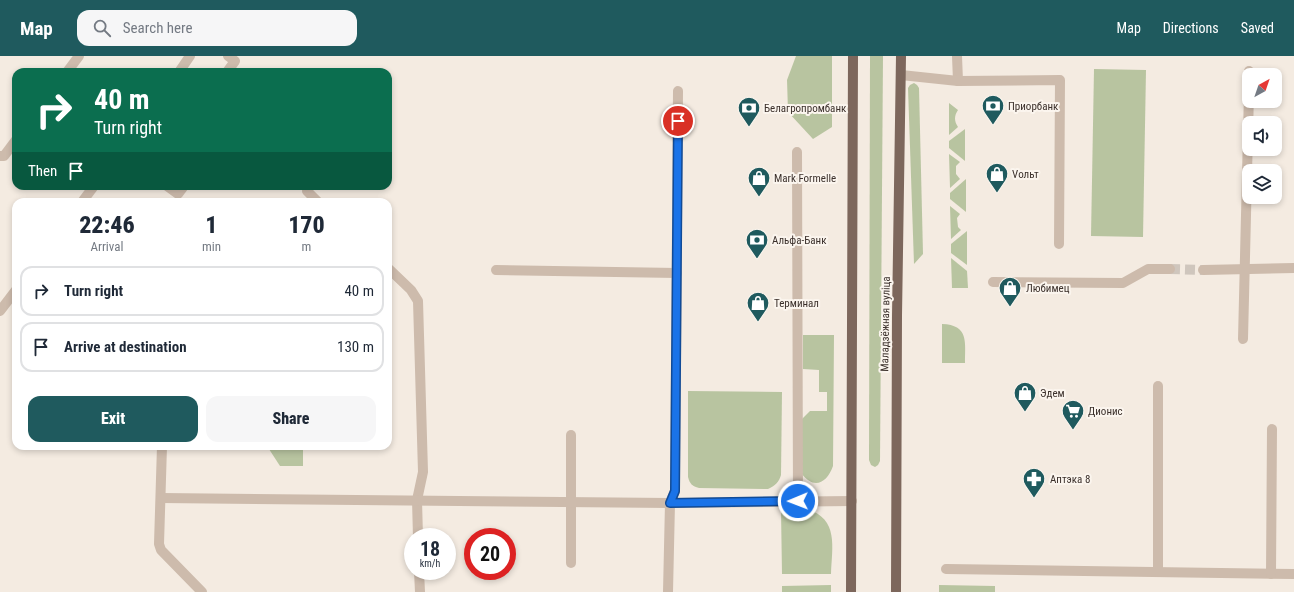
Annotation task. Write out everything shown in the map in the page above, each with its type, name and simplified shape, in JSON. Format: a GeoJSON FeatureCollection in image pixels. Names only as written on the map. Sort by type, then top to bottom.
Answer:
{"type":"FeatureCollection","features":[{"type":"Feature","properties":{"kind":"main road"},"geometry":{"type":"LineString","coordinates":[[851,592],[853,56]]}},
{"type":"Feature","properties":{"kind":"main road","name":"Маладзёжная вуліца"},"geometry":{"type":"LineString","coordinates":[[896,592],[897,316],[901,56]]}},
{"type":"Feature","properties":{"kind":"lane"},"geometry":{"type":"LineString","coordinates":[[70,68],[79,56]]}},
{"type":"Feature","properties":{"kind":"lane"},"geometry":{"type":"LineString","coordinates":[[181,68],[190,56]]}},
{"type":"Feature","properties":{"kind":"lane"},"geometry":{"type":"LineString","coordinates":[[228,56],[235,61],[230,68]]}},
{"type":"Feature","properties":{"kind":"lane"},"geometry":{"type":"LineString","coordinates":[[957,56],[958,81]]}},
{"type":"Feature","properties":{"kind":"lane"},"geometry":{"type":"LineString","coordinates":[[901,75],[958,81],[1060,80],[1059,244]]}},
{"type":"Feature","properties":{"kind":"lane"},"geometry":{"type":"LineString","coordinates":[[668,592],[670,503],[675,491],[678,91]]}},
{"type":"Feature","properties":{"kind":"lane"},"geometry":{"type":"LineString","coordinates":[[1243,339],[1249,108]]}},
{"type":"Feature","properties":{"kind":"lane"},"geometry":{"type":"LineString","coordinates":[[0,156],[4,156],[12,145]]}},
{"type":"Feature","properties":{"kind":"lane"},"geometry":{"type":"LineString","coordinates":[[797,152],[798,501]]}},
{"type":"Feature","properties":{"kind":"lane"},"geometry":{"type":"LineString","coordinates":[[172,190],[178,194],[181,190]]}},
{"type":"Feature","properties":{"kind":"lane"},"geometry":{"type":"LineString","coordinates":[[307,191],[314,198]]}},
{"type":"Feature","properties":{"kind":"lane"},"geometry":{"type":"LineString","coordinates":[[1203,270],[1294,268]]}},
{"type":"Feature","properties":{"kind":"lane"},"geometry":{"type":"LineString","coordinates":[[993,282],[1123,283],[1148,269],[1170,269]]}},
{"type":"Feature","properties":{"kind":"lane"},"geometry":{"type":"LineString","coordinates":[[496,270],[677,273]]}},
{"type":"Feature","properties":{"kind":"lane"},"geometry":{"type":"LineString","coordinates":[[392,272],[412,290],[418,301],[424,472],[417,500],[418,528]]}},
{"type":"Feature","properties":{"kind":"lane"},"geometry":{"type":"LineString","coordinates":[[0,311],[12,295]]}},
{"type":"Feature","properties":{"kind":"lane"},"geometry":{"type":"LineString","coordinates":[[1158,386],[1158,572]]}},
{"type":"Feature","properties":{"kind":"lane"},"geometry":{"type":"LineString","coordinates":[[1271,574],[1272,429]]}},
{"type":"Feature","properties":{"kind":"lane"},"geometry":{"type":"LineString","coordinates":[[571,435],[571,563]]}},
{"type":"Feature","properties":{"kind":"lane"},"geometry":{"type":"LineString","coordinates":[[162,450],[159,544],[161,550],[202,592]]}},
{"type":"Feature","properties":{"kind":"lane"},"geometry":{"type":"LineString","coordinates":[[161,498],[670,503],[852,501]]}},
{"type":"Feature","properties":{"kind":"lane"},"geometry":{"type":"LineString","coordinates":[[946,569],[1294,574]]}},
{"type":"Feature","properties":{"kind":"lane"},"geometry":{"type":"LineString","coordinates":[[419,580],[420,592]]}},
{"type":"Feature","properties":{"kind":"green space"},"geometry":{"type":"Polygon","coordinates":[[[796,56],[832,56],[832,127],[813,139],[788,112],[787,80],[796,56]]]}},
{"type":"Feature","properties":{"kind":"green space"},"geometry":{"type":"Polygon","coordinates":[[[870,56],[883,56],[880,461],[875,467],[871,465],[869,460],[870,56]]]}},
{"type":"Feature","properties":{"kind":"green space"},"geometry":{"type":"Polygon","coordinates":[[[1094,69],[1146,70],[1143,237],[1091,236],[1094,69]]]}},
{"type":"Feature","properties":{"kind":"green space"},"geometry":{"type":"Polygon","coordinates":[[[914,83],[919,88],[923,254],[914,264],[908,88],[914,83]]]}},
{"type":"Feature","properties":{"kind":"green space"},"geometry":{"type":"Polygon","coordinates":[[[949,103],[958,110],[955,118],[958,127],[949,135],[949,103]]]}},
{"type":"Feature","properties":{"kind":"green space"},"geometry":{"type":"Polygon","coordinates":[[[965,129],[965,161],[949,148],[949,141],[965,129]]]}},
{"type":"Feature","properties":{"kind":"green space"},"geometry":{"type":"Polygon","coordinates":[[[949,154],[960,162],[956,166],[956,174],[960,179],[950,188],[949,154]]]}},
{"type":"Feature","properties":{"kind":"green space"},"geometry":{"type":"Polygon","coordinates":[[[966,179],[966,212],[950,199],[950,193],[966,179]]]}},
{"type":"Feature","properties":{"kind":"green space"},"geometry":{"type":"Polygon","coordinates":[[[950,206],[960,214],[957,218],[958,227],[961,230],[951,239],[950,206]]]}},
{"type":"Feature","properties":{"kind":"green space"},"geometry":{"type":"Polygon","coordinates":[[[967,231],[967,265],[951,253],[951,244],[967,231]]]}},
{"type":"Feature","properties":{"kind":"green space"},"geometry":{"type":"Polygon","coordinates":[[[951,258],[967,271],[968,288],[952,288],[951,258]]]}},
{"type":"Feature","properties":{"kind":"green space"},"geometry":{"type":"Polygon","coordinates":[[[942,324],[951,325],[957,328],[964,336],[965,363],[942,363],[942,324]]]}},
{"type":"Feature","properties":{"kind":"green space"},"geometry":{"type":"Polygon","coordinates":[[[803,335],[834,335],[833,466],[824,480],[816,483],[811,482],[802,474],[802,419],[810,411],[827,411],[827,392],[819,392],[819,370],[803,369],[803,335]]]}},
{"type":"Feature","properties":{"kind":"green space"},"geometry":{"type":"Polygon","coordinates":[[[688,391],[782,392],[781,475],[773,487],[768,489],[699,488],[692,484],[688,477],[688,391]]]}},
{"type":"Feature","properties":{"kind":"green space"},"geometry":{"type":"Polygon","coordinates":[[[270,450],[303,450],[303,466],[280,466],[270,450]]]}},
{"type":"Feature","properties":{"kind":"green space"},"geometry":{"type":"Polygon","coordinates":[[[807,509],[817,514],[829,527],[832,544],[831,574],[782,574],[781,510],[807,509]]]}},
{"type":"Feature","properties":{"kind":"green space"},"geometry":{"type":"Polygon","coordinates":[[[831,585],[831,592],[782,592],[782,586],[831,585]]]}},
{"type":"Feature","properties":{"kind":"green space"},"geometry":{"type":"Polygon","coordinates":[[[939,585],[995,586],[995,592],[939,592],[939,585]]]}},
{"type":"Feature","properties":{"kind":"tunnel"},"geometry":{"type":"LineString","coordinates":[[1170,269],[1203,270]]}},
{"type":"Feature","properties":{"kind":"place","name":"Приорбанк"},"geometry":{"type":"Point","coordinates":[993,126]}},
{"type":"Feature","properties":{"kind":"place","name":"Белагропромбанк"},"geometry":{"type":"Point","coordinates":[749,128]}},
{"type":"Feature","properties":{"kind":"place","name":"Vольт"},"geometry":{"type":"Point","coordinates":[997,194]}},
{"type":"Feature","properties":{"kind":"place","name":"Mark Formelle"},"geometry":{"type":"Point","coordinates":[759,198]}},
{"type":"Feature","properties":{"kind":"place","name":"Альфа-Банк"},"geometry":{"type":"Point","coordinates":[757,260]}},
{"type":"Feature","properties":{"kind":"place","name":"Любимец"},"geometry":{"type":"Point","coordinates":[1010,308]}},
{"type":"Feature","properties":{"kind":"place","name":"Терминал"},"geometry":{"type":"Point","coordinates":[758,322]}},
{"type":"Feature","properties":{"kind":"place","name":"Эдем"},"geometry":{"type":"Point","coordinates":[1025,412]}},
{"type":"Feature","properties":{"kind":"place","name":"Дионис"},"geometry":{"type":"Point","coordinates":[1073,430]}},
{"type":"Feature","properties":{"kind":"place","name":"Аптэка 8"},"geometry":{"type":"Point","coordinates":[1034,498]}},
{"type":"Feature","properties":{"kind":"route"},"geometry":{"type":"LineString","coordinates":[[678,121],[675,491],[670,503],[798,501]]}}]}
